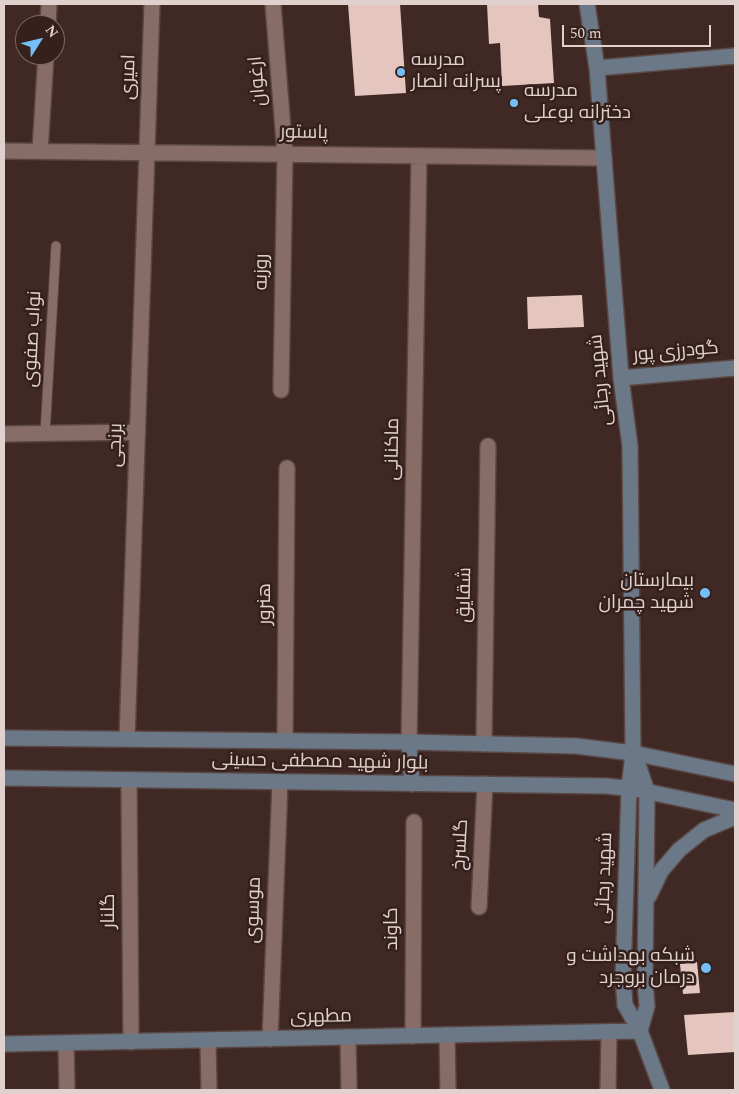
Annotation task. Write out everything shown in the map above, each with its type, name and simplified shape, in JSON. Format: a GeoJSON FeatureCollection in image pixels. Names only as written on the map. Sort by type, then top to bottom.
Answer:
{"type":"FeatureCollection","features":[{"type":"Feature","properties":{"kind":"street","name":"امیری"},"geometry":{"type":"LineString","coordinates":[[147,152],[152,4]]}},
{"type":"Feature","properties":{"kind":"street","name":"ارغوان"},"geometry":{"type":"LineString","coordinates":[[273,4],[285,154]]}},
{"type":"Feature","properties":{"kind":"street","name":"شهید رجائی"},"geometry":{"type":"LineString","coordinates":[[587,4],[597,68],[620,378],[630,446],[634,753],[646,904],[645,982],[647,1006],[640,1031]]}},
{"type":"Feature","properties":{"kind":"street"},"geometry":{"type":"LineString","coordinates":[[597,68],[735,59]]}},
{"type":"Feature","properties":{"kind":"street"},"geometry":{"type":"LineString","coordinates":[[40,151],[45,65]]}},
{"type":"Feature","properties":{"kind":"street","name":"پاستور"},"geometry":{"type":"LineString","coordinates":[[4,151],[604,158]]}},
{"type":"Feature","properties":{"kind":"street","name":"برنجی"},"geometry":{"type":"LineString","coordinates":[[127,739],[147,152]]}},
{"type":"Feature","properties":{"kind":"street","name":"روزبه"},"geometry":{"type":"LineString","coordinates":[[281,390],[285,154]]}},
{"type":"Feature","properties":{"kind":"street","name":"ماکنانی"},"geometry":{"type":"LineString","coordinates":[[409,742],[419,156]]}},
{"type":"Feature","properties":{"kind":"street","name":"گودرزی پور"},"geometry":{"type":"LineString","coordinates":[[620,378],[735,368]]}},
{"type":"Feature","properties":{"kind":"street"},"geometry":{"type":"LineString","coordinates":[[4,434],[137,432]]}},
{"type":"Feature","properties":{"kind":"street","name":"شقایق"},"geometry":{"type":"LineString","coordinates":[[484,744],[488,446]]}},
{"type":"Feature","properties":{"kind":"street","name":"هنرور"},"geometry":{"type":"LineString","coordinates":[[285,740],[288,468]]}},
{"type":"Feature","properties":{"kind":"street","name":"بلوار شهید مصطفی حسینی"},"geometry":{"type":"LineString","coordinates":[[4,738],[285,740],[576,746],[634,753],[735,774]]}},
{"type":"Feature","properties":{"kind":"street"},"geometry":{"type":"LineString","coordinates":[[409,742],[412,784]]}},
{"type":"Feature","properties":{"kind":"street","name":"بلوار شهید مصطفی حسینی"},"geometry":{"type":"LineString","coordinates":[[4,778],[280,783],[485,784],[637,789],[735,810]]}},
{"type":"Feature","properties":{"kind":"street","name":"گلنار"},"geometry":{"type":"LineString","coordinates":[[129,781],[131,1042]]}},
{"type":"Feature","properties":{"kind":"street","name":"موسوی"},"geometry":{"type":"LineString","coordinates":[[270,1039],[280,783]]}},
{"type":"Feature","properties":{"kind":"street","name":"گلسرخ"},"geometry":{"type":"LineString","coordinates":[[479,907],[485,784]]}},
{"type":"Feature","properties":{"kind":"street","name":"شهید رجائی"},"geometry":{"type":"LineString","coordinates":[[637,789],[623,978],[625,1006],[640,1031],[662,1090]]}},
{"type":"Feature","properties":{"kind":"street"},"geometry":{"type":"LineString","coordinates":[[646,904],[661,871],[678,850],[704,830],[735,817]]}},
{"type":"Feature","properties":{"kind":"street","name":"کاوند"},"geometry":{"type":"LineString","coordinates":[[413,1036],[414,822]]}},
{"type":"Feature","properties":{"kind":"street","name":"مطهری"},"geometry":{"type":"LineString","coordinates":[[4,1044],[640,1031]]}},
{"type":"Feature","properties":{"kind":"street"},"geometry":{"type":"LineString","coordinates":[[608,1090],[609,1032]]}},
{"type":"Feature","properties":{"kind":"street"},"geometry":{"type":"LineString","coordinates":[[447,1036],[448,1090]]}},
{"type":"Feature","properties":{"kind":"street"},"geometry":{"type":"LineString","coordinates":[[348,1037],[349,1090]]}},
{"type":"Feature","properties":{"kind":"street"},"geometry":{"type":"LineString","coordinates":[[208,1040],[209,1090]]}},
{"type":"Feature","properties":{"kind":"street"},"geometry":{"type":"LineString","coordinates":[[66,1043],[67,1090]]}},
{"type":"Feature","properties":{"kind":"lane","name":"نواب صفوی"},"geometry":{"type":"LineString","coordinates":[[45,434],[56,246]]}},
{"type":"Feature","properties":{"kind":"building"},"geometry":{"type":"Polygon","coordinates":[[[348,4],[400,4],[406,93],[355,96],[348,4]]]}},
{"type":"Feature","properties":{"kind":"building"},"geometry":{"type":"Polygon","coordinates":[[[487,4],[538,4],[539,17],[550,19],[554,83],[502,86],[500,43],[489,44],[487,4]]]}},
{"type":"Feature","properties":{"kind":"building"},"geometry":{"type":"Polygon","coordinates":[[[582,295],[584,327],[528,329],[527,297],[582,295]]]}},
{"type":"Feature","properties":{"kind":"building"},"geometry":{"type":"Polygon","coordinates":[[[697,962],[700,993],[683,994],[680,964],[697,962]]]}},
{"type":"Feature","properties":{"kind":"building"},"geometry":{"type":"Polygon","coordinates":[[[735,1012],[735,1052],[688,1055],[684,1015],[735,1012]]]}},
{"type":"Feature","properties":{"kind":"place","name":"مدرسه پسرانه انصار"},"geometry":{"type":"Point","coordinates":[401,72]}},
{"type":"Feature","properties":{"kind":"place","name":"مدرسه دخترانه بوعلی"},"geometry":{"type":"Point","coordinates":[514,103]}},
{"type":"Feature","properties":{"kind":"place","name":"بیمارستان شهید چمران"},"geometry":{"type":"Point","coordinates":[705,593]}},
{"type":"Feature","properties":{"kind":"place","name":"شبکه بهداشت و درمان بروجرد"},"geometry":{"type":"Point","coordinates":[706,968]}}]}
